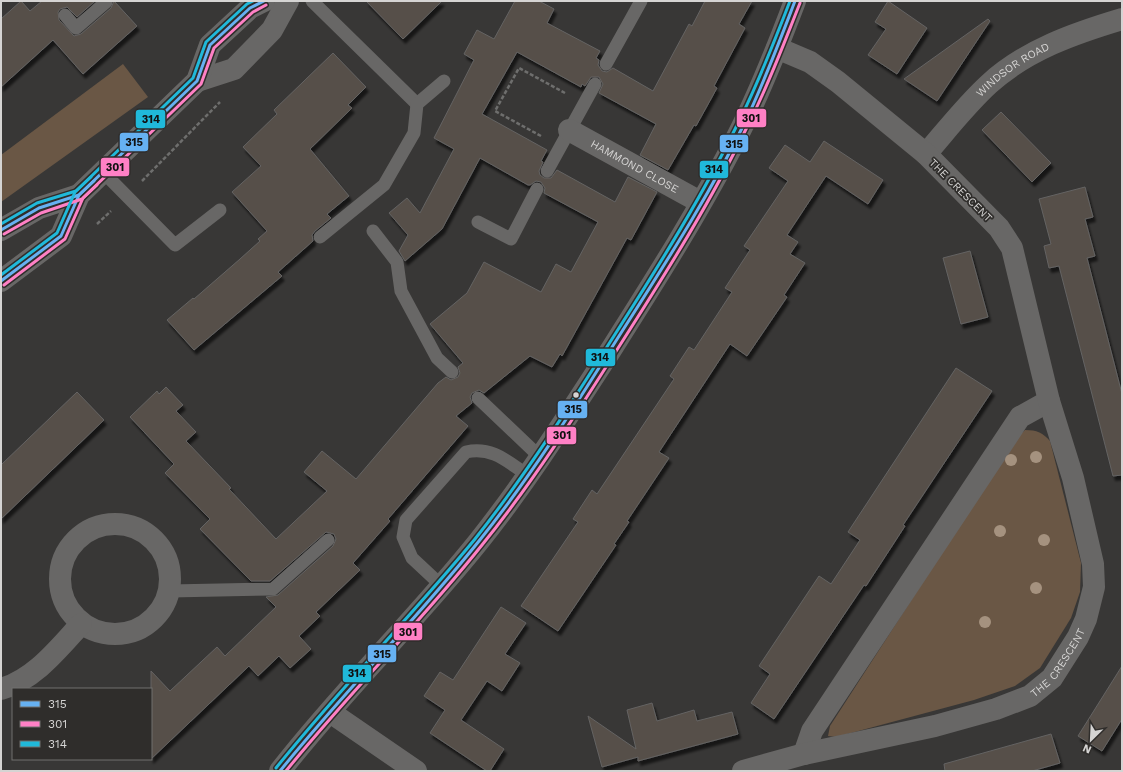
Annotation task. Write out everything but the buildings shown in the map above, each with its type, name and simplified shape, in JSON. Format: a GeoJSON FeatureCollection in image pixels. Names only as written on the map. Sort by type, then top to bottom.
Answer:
{"type":"FeatureCollection","features":[{"type":"Feature","properties":{"kind":"street"},"geometry":{"type":"LineString","coordinates":[[1,281],[61,236],[79,195],[197,81],[210,45],[250,8],[264,1]]}},
{"type":"Feature","properties":{"kind":"street"},"geometry":{"type":"LineString","coordinates":[[197,81],[234,69],[272,30],[288,1]]}},
{"type":"Feature","properties":{"kind":"street"},"geometry":{"type":"LineString","coordinates":[[280,771],[330,712],[442,586],[529,476],[631,318],[739,133],[777,48],[795,1]]}},
{"type":"Feature","properties":{"kind":"street","name":"WINDSOR ROAD"},"geometry":{"type":"LineString","coordinates":[[926,154],[990,84],[1018,63],[1052,43],[1122,18]]}},
{"type":"Feature","properties":{"kind":"street","name":"THE CRESCENT"},"geometry":{"type":"LineString","coordinates":[[743,771],[804,754],[936,726],[996,709],[1030,696],[1052,678],[1078,637],[1086,619],[1094,587],[1093,564],[1073,478],[1049,401],[1012,248],[999,228],[926,154],[838,82],[810,62],[777,48]]}},
{"type":"Feature","properties":{"kind":"street","name":"HAMMOND CLOSE"},"geometry":{"type":"LineString","coordinates":[[565,138],[700,202]]}},
{"type":"Feature","properties":{"kind":"street"},"geometry":{"type":"LineString","coordinates":[[1,230],[39,208],[79,195]]}},
{"type":"Feature","properties":{"kind":"street"},"geometry":{"type":"LineString","coordinates":[[804,754],[812,731],[1020,417],[1049,401]]}},
{"type":"Feature","properties":{"kind":"street"},"geometry":{"type":"LineString","coordinates":[[122,524],[139,529],[154,539],[165,554],[171,572],[170,591],[163,608],[151,623],[134,632],[116,635],[97,632],[81,624],[69,610],[61,594],[60,576],[64,558],[73,543],[87,531],[104,525],[122,524]]}},
{"type":"Feature","properties":{"kind":"street"},"geometry":{"type":"LineString","coordinates":[[1,689],[17,684],[47,660],[81,624]]}},
{"type":"Feature","properties":{"kind":"street"},"geometry":{"type":"LineString","coordinates":[[330,712],[416,771]]}},
{"type":"Feature","properties":{"kind":"lane"},"geometry":{"type":"LineString","coordinates":[[312,1],[417,104]]}},
{"type":"Feature","properties":{"kind":"lane"},"geometry":{"type":"LineString","coordinates":[[606,64],[641,1]]}},
{"type":"Feature","properties":{"kind":"lane"},"geometry":{"type":"LineString","coordinates":[[65,15],[76,28],[106,2]]}},
{"type":"Feature","properties":{"kind":"lane"},"geometry":{"type":"LineString","coordinates":[[320,237],[384,185],[414,133],[417,104],[444,81]]}},
{"type":"Feature","properties":{"kind":"lane"},"geometry":{"type":"LineString","coordinates":[[547,171],[595,84]]}},
{"type":"Feature","properties":{"kind":"lane"},"geometry":{"type":"LineString","coordinates":[[103,172],[175,245],[220,210]]}},
{"type":"Feature","properties":{"kind":"lane"},"geometry":{"type":"LineString","coordinates":[[478,222],[511,239],[537,190]]}},
{"type":"Feature","properties":{"kind":"lane"},"geometry":{"type":"LineString","coordinates":[[373,231],[397,262],[401,291],[437,358],[452,372]]}},
{"type":"Feature","properties":{"kind":"lane"},"geometry":{"type":"LineString","coordinates":[[478,398],[541,458]]}},
{"type":"Feature","properties":{"kind":"lane"},"geometry":{"type":"LineString","coordinates":[[442,586],[412,558],[404,537],[406,520],[466,452],[475,450],[495,453],[529,476]]}},
{"type":"Feature","properties":{"kind":"lane"},"geometry":{"type":"LineString","coordinates":[[170,591],[273,589],[328,540]]}},
{"type":"Feature","properties":{"kind":"path"},"geometry":{"type":"LineString","coordinates":[[565,138],[495,111],[519,68],[584,103]]}},
{"type":"Feature","properties":{"kind":"path"},"geometry":{"type":"LineString","coordinates":[[128,197],[225,98]]}},
{"type":"Feature","properties":{"kind":"shaded area"},"geometry":{"type":"Polygon","coordinates":[[[123,64],[148,97],[1,202],[1,155],[123,64]]]}},
{"type":"Feature","properties":{"kind":"shaded area"},"geometry":{"type":"Polygon","coordinates":[[[1025,430],[1039,432],[1050,441],[1081,563],[1080,592],[1071,618],[1040,668],[1015,686],[974,700],[836,737],[828,736],[830,726],[1014,441],[1025,430]]]}},
{"type":"Feature","properties":{"kind":"transit line","name":"314"},"geometry":{"type":"LineString","coordinates":[[1,275],[57,233],[75,192],[193,78],[206,42],[247,4],[253,1]]}},
{"type":"Feature","properties":{"kind":"transit line","name":"315"},"geometry":{"type":"LineString","coordinates":[[1,281],[61,236],[79,195],[197,81],[210,45],[250,8],[264,1]]}},
{"type":"Feature","properties":{"kind":"transit line","name":"314"},"geometry":{"type":"LineString","coordinates":[[276,768],[475,539],[546,441],[646,285],[712,174],[755,88],[790,1]]}},
{"type":"Feature","properties":{"kind":"transit line","name":"315"},"geometry":{"type":"LineString","coordinates":[[280,771],[479,541],[550,444],[701,205],[754,104],[795,1]]}},
{"type":"Feature","properties":{"kind":"transit line","name":"301"},"geometry":{"type":"LineString","coordinates":[[286,771],[482,545],[519,497],[554,447],[654,291],[720,180],[763,93],[800,3]]}},
{"type":"Feature","properties":{"kind":"transit line","name":"301"},"geometry":{"type":"LineString","coordinates":[[4,285],[65,239],[83,198],[201,84],[214,48],[253,12],[266,5]]}},
{"type":"Feature","properties":{"kind":"transit line","name":"314"},"geometry":{"type":"LineString","coordinates":[[1,224],[37,203],[76,191],[91,177]]}},
{"type":"Feature","properties":{"kind":"transit line","name":"315"},"geometry":{"type":"LineString","coordinates":[[1,230],[39,208],[79,195],[94,181]]}},
{"type":"Feature","properties":{"kind":"transit line","name":"301"},"geometry":{"type":"LineString","coordinates":[[4,234],[41,213],[82,199],[97,185]]}}]}
